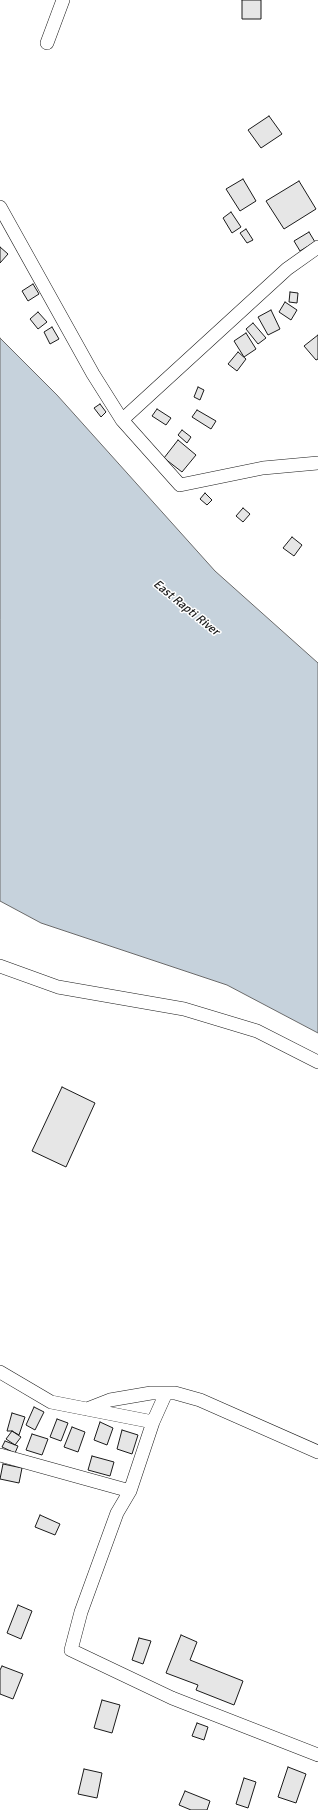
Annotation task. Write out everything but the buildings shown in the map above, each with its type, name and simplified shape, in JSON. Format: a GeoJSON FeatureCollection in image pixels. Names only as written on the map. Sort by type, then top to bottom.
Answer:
{"type":"FeatureCollection","features":[{"type":"Feature","properties":{"kind":"street"},"geometry":{"type":"LineString","coordinates":[[47,43],[63,0]]}},
{"type":"Feature","properties":{"kind":"street"},"geometry":{"type":"LineString","coordinates":[[0,207],[93,374],[122,420],[180,485],[263,468],[318,463]]}},
{"type":"Feature","properties":{"kind":"street"},"geometry":{"type":"LineString","coordinates":[[122,420],[287,269],[318,247]]}},
{"type":"Feature","properties":{"kind":"street"},"geometry":{"type":"LineString","coordinates":[[0,966],[58,987],[184,1009],[257,1031],[318,1062]]}},
{"type":"Feature","properties":{"kind":"street"},"geometry":{"type":"LineString","coordinates":[[0,1372],[51,1402],[153,1422]]}},
{"type":"Feature","properties":{"kind":"street"},"geometry":{"type":"LineString","coordinates":[[87,1409],[110,1400],[151,1393],[175,1393],[200,1400],[318,1452]]}},
{"type":"Feature","properties":{"kind":"street"},"geometry":{"type":"LineString","coordinates":[[166,1393],[153,1422],[130,1491],[117,1513],[81,1612],[71,1650],[172,1698],[318,1755]]}},
{"type":"Feature","properties":{"kind":"street"},"geometry":{"type":"LineString","coordinates":[[0,1455],[130,1491]]}},
{"type":"Feature","properties":{"kind":"water","name":"East Rapti River"},"geometry":{"type":"Polygon","coordinates":[[[0,338],[57,395],[215,571],[318,663],[318,1033],[227,985],[41,923],[0,901],[0,338]]]}}]}
